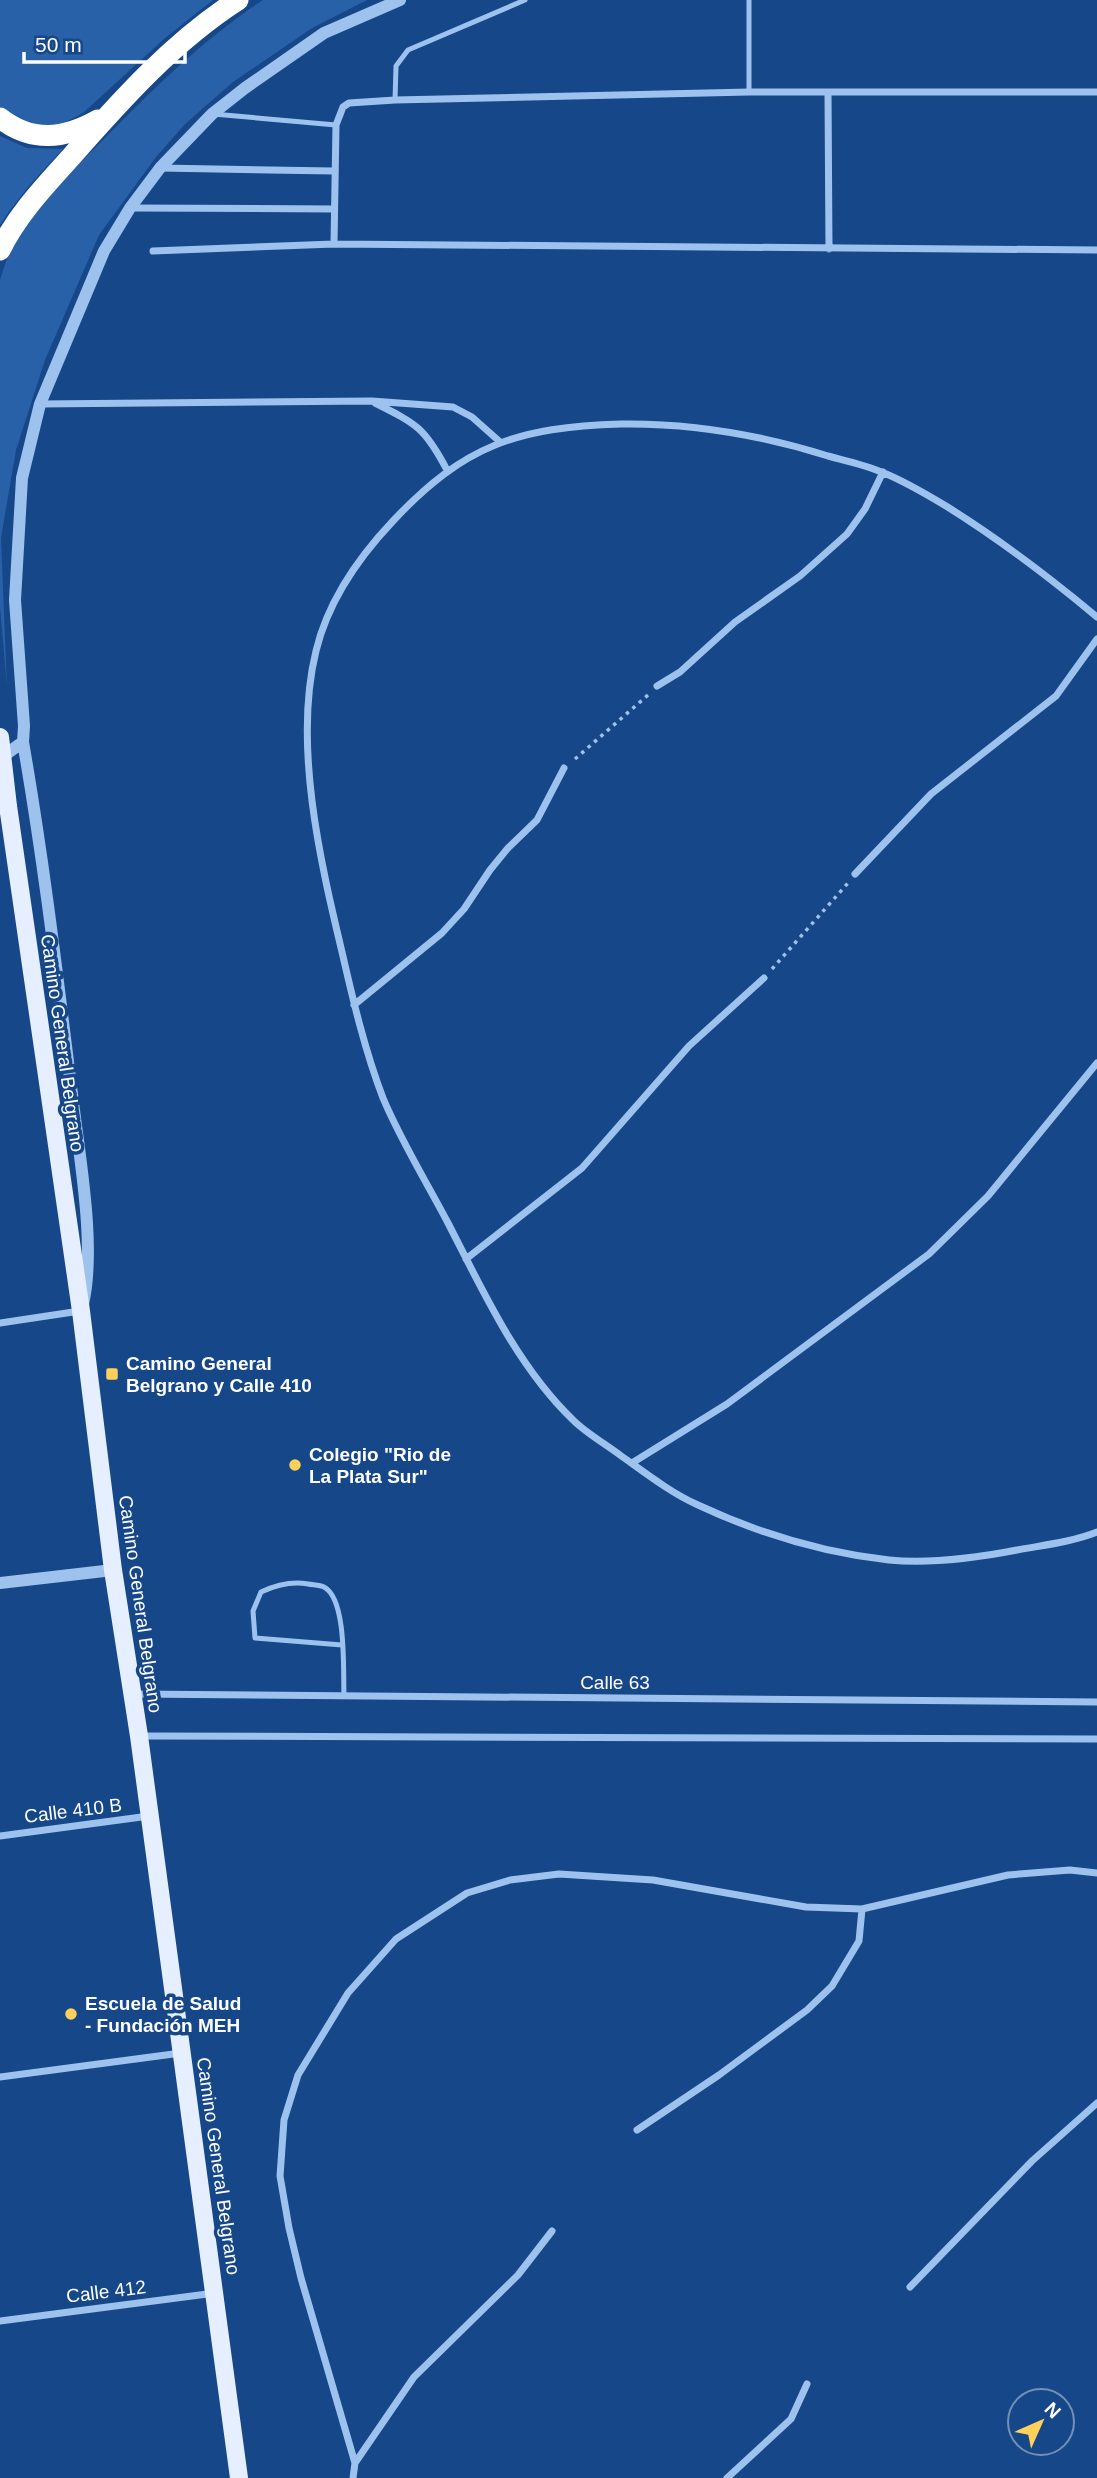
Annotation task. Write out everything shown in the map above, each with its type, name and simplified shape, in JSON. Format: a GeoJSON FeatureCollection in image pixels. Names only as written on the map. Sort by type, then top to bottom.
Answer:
{"type":"FeatureCollection","features":[{"type":"Feature","properties":{"kind":"highway"},"geometry":{"type":"LineString","coordinates":[[0,250],[18,218],[106,116],[180,43],[238,0]]}},
{"type":"Feature","properties":{"kind":"highway"},"geometry":{"type":"LineString","coordinates":[[0,118],[22,132],[39,136],[60,136],[106,116]]}},
{"type":"Feature","properties":{"kind":"main road","name":"Camino General Belgrano"},"geometry":{"type":"LineString","coordinates":[[0,737],[4,807],[81,1311],[113,1570],[139,1736],[239,2478]]}},
{"type":"Feature","properties":{"kind":"street"},"geometry":{"type":"LineString","coordinates":[[0,1323],[81,1311],[87,1284],[84,1197],[35,806],[23,742],[15,600],[22,478],[40,404],[104,251],[130,208],[160,168],[212,114],[245,88],[324,33],[400,0]]}},
{"type":"Feature","properties":{"kind":"street"},"geometry":{"type":"LineString","coordinates":[[334,244],[333,172],[336,125],[343,107],[349,103],[749,92],[1097,92]]}},
{"type":"Feature","properties":{"kind":"street"},"geometry":{"type":"LineString","coordinates":[[828,92],[829,250]]}},
{"type":"Feature","properties":{"kind":"street"},"geometry":{"type":"LineString","coordinates":[[160,168],[333,172]]}},
{"type":"Feature","properties":{"kind":"street"},"geometry":{"type":"LineString","coordinates":[[130,208],[334,209]]}},
{"type":"Feature","properties":{"kind":"street"},"geometry":{"type":"LineString","coordinates":[[152,251],[334,244],[829,250],[1097,250]]}},
{"type":"Feature","properties":{"kind":"street"},"geometry":{"type":"LineString","coordinates":[[40,404],[98,406],[372,401],[453,407],[472,417],[499,441]]}},
{"type":"Feature","properties":{"kind":"street"},"geometry":{"type":"LineString","coordinates":[[372,401],[414,422],[432,441],[447,470]]}},
{"type":"Feature","properties":{"kind":"street"},"geometry":{"type":"LineString","coordinates":[[1097,617],[1043,572],[981,528],[883,472],[801,447],[726,430],[636,424],[545,429],[499,441],[447,470],[375,540],[345,580],[328,617],[316,651],[309,697],[309,762],[320,858],[354,1005],[384,1099],[514,1347],[575,1422],[693,1503],[752,1527],[807,1545],[892,1560],[989,1555],[1097,1532]]}},
{"type":"Feature","properties":{"kind":"street"},"geometry":{"type":"LineString","coordinates":[[657,687],[680,672],[735,622],[800,576],[847,534],[864,509],[883,472]]}},
{"type":"Feature","properties":{"kind":"street"},"geometry":{"type":"LineString","coordinates":[[855,874],[931,794],[1056,696],[1097,639]]}},
{"type":"Feature","properties":{"kind":"street"},"geometry":{"type":"LineString","coordinates":[[2,757],[23,742]]}},
{"type":"Feature","properties":{"kind":"street"},"geometry":{"type":"LineString","coordinates":[[354,1005],[442,933],[464,909],[489,870],[537,820],[564,768]]}},
{"type":"Feature","properties":{"kind":"street"},"geometry":{"type":"LineString","coordinates":[[466,1259],[582,1168],[689,1046],[764,978]]}},
{"type":"Feature","properties":{"kind":"street"},"geometry":{"type":"LineString","coordinates":[[632,1463],[727,1405],[929,1254],[989,1196],[1097,1063]]}},
{"type":"Feature","properties":{"kind":"street"},"geometry":{"type":"LineString","coordinates":[[0,1583],[113,1570]]}},
{"type":"Feature","properties":{"kind":"street","name":"Calle 63"},"geometry":{"type":"LineString","coordinates":[[132,1693],[1097,1702]]}},
{"type":"Feature","properties":{"kind":"street"},"geometry":{"type":"LineString","coordinates":[[139,1736],[1097,1739]]}},
{"type":"Feature","properties":{"kind":"street","name":"Calle 410 B"},"geometry":{"type":"LineString","coordinates":[[0,1836],[150,1816]]}},
{"type":"Feature","properties":{"kind":"street"},"geometry":{"type":"LineString","coordinates":[[353,2478],[355,2463],[289,2228],[280,2176],[284,2120],[298,2075],[348,1993],[396,1939],[467,1893],[510,1880],[559,1874],[653,1880],[806,1907],[862,1909],[1008,1875],[1070,1870],[1097,1873]]}},
{"type":"Feature","properties":{"kind":"street"},"geometry":{"type":"LineString","coordinates":[[637,2130],[719,2075],[807,2010],[832,1986],[859,1941],[862,1909]]}},
{"type":"Feature","properties":{"kind":"street"},"geometry":{"type":"LineString","coordinates":[[0,2077],[182,2053]]}},
{"type":"Feature","properties":{"kind":"street"},"geometry":{"type":"LineString","coordinates":[[910,2287],[1032,2161],[1097,2103]]}},
{"type":"Feature","properties":{"kind":"street"},"geometry":{"type":"LineString","coordinates":[[355,2463],[414,2377],[518,2275],[552,2231]]}},
{"type":"Feature","properties":{"kind":"street","name":"Calle 412"},"geometry":{"type":"LineString","coordinates":[[0,2320],[215,2293]]}},
{"type":"Feature","properties":{"kind":"street"},"geometry":{"type":"LineString","coordinates":[[727,2478],[791,2419],[807,2384]]}},
{"type":"Feature","properties":{"kind":"lane"},"geometry":{"type":"LineString","coordinates":[[395,100],[396,66],[408,50],[526,0]]}},
{"type":"Feature","properties":{"kind":"lane"},"geometry":{"type":"LineString","coordinates":[[749,0],[749,92]]}},
{"type":"Feature","properties":{"kind":"lane"},"geometry":{"type":"LineString","coordinates":[[212,114],[336,125]]}},
{"type":"Feature","properties":{"kind":"lane"},"geometry":{"type":"LineString","coordinates":[[342,1645],[255,1638],[253,1611],[261,1592],[273,1586],[296,1582],[325,1587],[337,1601],[342,1645],[344,1695]]}},
{"type":"Feature","properties":{"kind":"path"},"geometry":{"type":"LineString","coordinates":[[564,768],[657,687]]}},
{"type":"Feature","properties":{"kind":"path"},"geometry":{"type":"LineString","coordinates":[[764,978],[855,874]]}},
{"type":"Feature","properties":{"kind":"shaded area"},"geometry":{"type":"Polygon","coordinates":[[[0,0],[213,0],[165,38],[83,113],[62,124],[43,128],[22,123],[0,107],[0,0]]]}},
{"type":"Feature","properties":{"kind":"shaded area"},"geometry":{"type":"Polygon","coordinates":[[[263,0],[367,0],[312,28],[233,82],[185,124],[156,157],[99,235],[45,360],[16,450],[1,538],[7,688],[0,606],[0,280],[6,261],[30,218],[73,170],[181,64],[221,30],[263,0]]]}},
{"type":"Feature","properties":{"kind":"shaded area"},"geometry":{"type":"Polygon","coordinates":[[[0,136],[27,148],[63,149],[30,185],[0,225],[0,136]]]}},
{"type":"Feature","properties":{"kind":"place","name":"Camino General Belgrano y Calle 410"},"geometry":{"type":"Point","coordinates":[112,1374]}},
{"type":"Feature","properties":{"kind":"place","name":"Colegio \"Rio de La Plata Sur\""},"geometry":{"type":"Point","coordinates":[295,1465]}},
{"type":"Feature","properties":{"kind":"place","name":"Escuela de Salud - Fundación MEH"},"geometry":{"type":"Point","coordinates":[71,2014]}}]}
